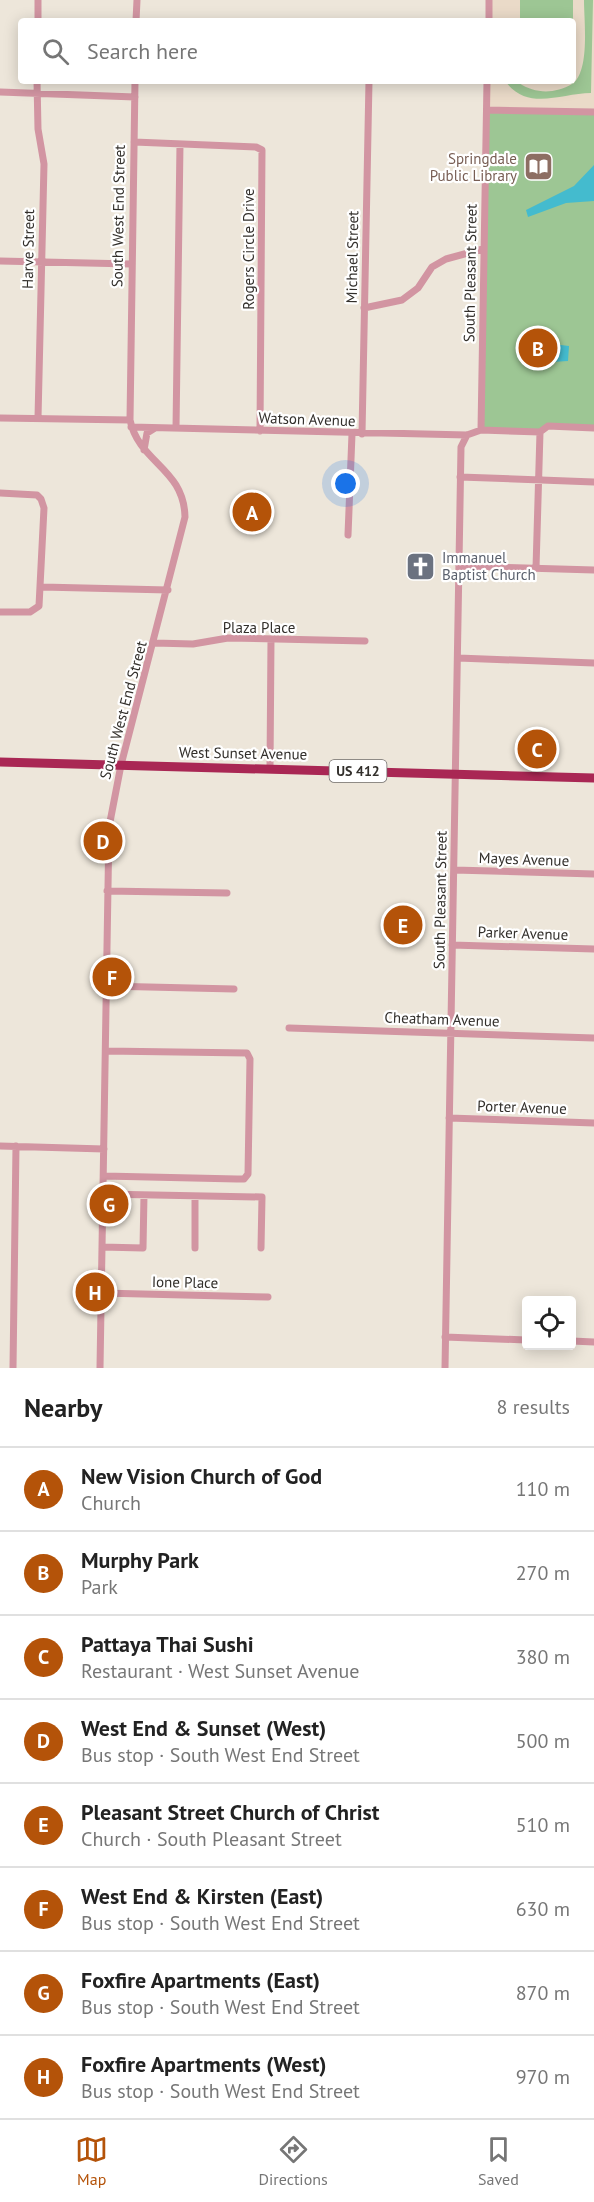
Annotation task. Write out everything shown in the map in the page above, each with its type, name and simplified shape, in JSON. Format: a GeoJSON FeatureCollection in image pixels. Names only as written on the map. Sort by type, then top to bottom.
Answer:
{"type":"FeatureCollection","features":[{"type":"Feature","properties":{"kind":"highway","name":"West Sunset Avenue"},"geometry":{"type":"LineString","coordinates":[[0,762],[594,778]]}},
{"type":"Feature","properties":{"kind":"street"},"geometry":{"type":"LineString","coordinates":[[38,0],[38,18]]}},
{"type":"Feature","properties":{"kind":"street"},"geometry":{"type":"LineString","coordinates":[[136,18],[137,0]]}},
{"type":"Feature","properties":{"kind":"street"},"geometry":{"type":"LineString","coordinates":[[489,0],[489,18]]}},
{"type":"Feature","properties":{"kind":"street","name":"Harve Street"},"geometry":{"type":"LineString","coordinates":[[37,84],[38,129],[44,164],[38,418]]}},
{"type":"Feature","properties":{"kind":"street","name":"South West End Street"},"geometry":{"type":"LineString","coordinates":[[100,1368],[109,827],[121,765],[184,528],[183,499],[172,477],[144,450],[130,424],[130,264],[135,84]]}},
{"type":"Feature","properties":{"kind":"street","name":"Michael Street"},"geometry":{"type":"LineString","coordinates":[[362,434],[369,84]]}},
{"type":"Feature","properties":{"kind":"street","name":"South Pleasant Street"},"geometry":{"type":"LineString","coordinates":[[481,430],[487,84]]}},
{"type":"Feature","properties":{"kind":"street"},"geometry":{"type":"LineString","coordinates":[[0,92],[135,97]]}},
{"type":"Feature","properties":{"kind":"street"},"geometry":{"type":"LineString","coordinates":[[487,110],[594,112]]}},
{"type":"Feature","properties":{"kind":"street","name":"Rogers Circle Drive"},"geometry":{"type":"LineString","coordinates":[[134,142],[256,147],[262,150],[260,431]]}},
{"type":"Feature","properties":{"kind":"street"},"geometry":{"type":"LineString","coordinates":[[176,428],[180,144]]}},
{"type":"Feature","properties":{"kind":"street"},"geometry":{"type":"LineString","coordinates":[[364,308],[402,300],[418,288],[432,267],[446,259],[483,249]]}},
{"type":"Feature","properties":{"kind":"street"},"geometry":{"type":"LineString","coordinates":[[0,261],[130,264]]}},
{"type":"Feature","properties":{"kind":"street","name":"Watson Avenue"},"geometry":{"type":"LineString","coordinates":[[0,418],[38,418],[157,428],[352,434],[467,435],[481,430]]}},
{"type":"Feature","properties":{"kind":"street"},"geometry":{"type":"LineString","coordinates":[[481,430],[540,432],[548,426],[594,428]]}},
{"type":"Feature","properties":{"kind":"street"},"geometry":{"type":"LineString","coordinates":[[144,450],[147,433],[157,428]]}},
{"type":"Feature","properties":{"kind":"street"},"geometry":{"type":"LineString","coordinates":[[536,568],[540,432]]}},
{"type":"Feature","properties":{"kind":"street"},"geometry":{"type":"LineString","coordinates":[[348,535],[352,434]]}},
{"type":"Feature","properties":{"kind":"street","name":"South Pleasant Street"},"geometry":{"type":"LineString","coordinates":[[445,1368],[460,477],[461,447],[467,435]]}},
{"type":"Feature","properties":{"kind":"street"},"geometry":{"type":"LineString","coordinates":[[460,477],[594,482]]}},
{"type":"Feature","properties":{"kind":"street"},"geometry":{"type":"LineString","coordinates":[[0,493],[37,495],[44,502],[40,602],[35,610],[0,612]]}},
{"type":"Feature","properties":{"kind":"street"},"geometry":{"type":"LineString","coordinates":[[459,567],[594,570]]}},
{"type":"Feature","properties":{"kind":"street"},"geometry":{"type":"LineString","coordinates":[[42,587],[168,590]]}},
{"type":"Feature","properties":{"kind":"street","name":"Plaza Place"},"geometry":{"type":"LineString","coordinates":[[154,643],[193,644],[228,638],[365,641]]}},
{"type":"Feature","properties":{"kind":"street"},"geometry":{"type":"LineString","coordinates":[[270,769],[271,639]]}},
{"type":"Feature","properties":{"kind":"street"},"geometry":{"type":"LineString","coordinates":[[458,658],[594,663]]}},
{"type":"Feature","properties":{"kind":"street","name":"Mayes Avenue"},"geometry":{"type":"LineString","coordinates":[[454,870],[594,874]]}},
{"type":"Feature","properties":{"kind":"street"},"geometry":{"type":"LineString","coordinates":[[107,891],[226,893]]}},
{"type":"Feature","properties":{"kind":"street","name":"Parker Avenue"},"geometry":{"type":"LineString","coordinates":[[452,945],[594,949]]}},
{"type":"Feature","properties":{"kind":"street"},"geometry":{"type":"LineString","coordinates":[[106,986],[234,989]]}},
{"type":"Feature","properties":{"kind":"street","name":"Cheatham Avenue"},"geometry":{"type":"LineString","coordinates":[[289,1028],[594,1038]]}},
{"type":"Feature","properties":{"kind":"street"},"geometry":{"type":"LineString","coordinates":[[104,1176],[244,1179],[248,1174],[250,1059],[247,1053],[106,1051]]}},
{"type":"Feature","properties":{"kind":"street","name":"Porter Avenue"},"geometry":{"type":"LineString","coordinates":[[449,1118],[594,1123]]}},
{"type":"Feature","properties":{"kind":"street"},"geometry":{"type":"LineString","coordinates":[[0,1146],[105,1149]]}},
{"type":"Feature","properties":{"kind":"street"},"geometry":{"type":"LineString","coordinates":[[13,1368],[16,1146]]}},
{"type":"Feature","properties":{"kind":"street"},"geometry":{"type":"LineString","coordinates":[[104,1194],[262,1197],[261,1248]]}},
{"type":"Feature","properties":{"kind":"street"},"geometry":{"type":"LineString","coordinates":[[102,1247],[143,1248],[144,1195]]}},
{"type":"Feature","properties":{"kind":"street"},"geometry":{"type":"LineString","coordinates":[[195,1196],[195,1248]]}},
{"type":"Feature","properties":{"kind":"street","name":"Ione Place"},"geometry":{"type":"LineString","coordinates":[[101,1293],[268,1297]]}},
{"type":"Feature","properties":{"kind":"street"},"geometry":{"type":"LineString","coordinates":[[445,1337],[522,1340]]}},
{"type":"Feature","properties":{"kind":"street"},"geometry":{"type":"LineString","coordinates":[[576,1341],[594,1342]]}},
{"type":"Feature","properties":{"kind":"shaded area"},"geometry":{"type":"Polygon","coordinates":[[[489,0],[594,0],[594,112],[487,110],[487,84],[576,84],[576,18],[489,18],[489,0]]]}},
{"type":"Feature","properties":{"kind":"green space"},"geometry":{"type":"Polygon","coordinates":[[[520,0],[573,0],[573,18],[520,18],[520,0]]]}},
{"type":"Feature","properties":{"kind":"green space"},"geometry":{"type":"Polygon","coordinates":[[[584,0],[593,0],[591,93],[545,99],[534,98],[524,96],[508,84],[520,84],[538,91],[552,91],[576,84],[584,57],[584,0]]]}},
{"type":"Feature","properties":{"kind":"green space"},"geometry":{"type":"Polygon","coordinates":[[[487,110],[594,112],[594,428],[549,426],[540,432],[481,430],[487,110]]]}},
{"type":"Feature","properties":{"kind":"water"},"geometry":{"type":"Polygon","coordinates":[[[594,165],[594,201],[566,203],[528,217],[526,210],[574,186],[594,165]]]}},
{"type":"Feature","properties":{"kind":"water"},"geometry":{"type":"Polygon","coordinates":[[[537,342],[569,346],[568,361],[536,363],[525,360],[525,344],[537,342]]]}},
{"type":"Feature","properties":{"kind":"place","name":"Springdale Public Library"},"geometry":{"type":"Point","coordinates":[538,167]}},
{"type":"Feature","properties":{"kind":"place","name":"Murphy Park"},"geometry":{"type":"Point","coordinates":[538,348]}},
{"type":"Feature","properties":{"kind":"place","name":"New Vision Church of God"},"geometry":{"type":"Point","coordinates":[252,512]}},
{"type":"Feature","properties":{"kind":"place","name":"Immanuel Baptist Church"},"geometry":{"type":"Point","coordinates":[421,566]}},
{"type":"Feature","properties":{"kind":"place","name":"Pattaya Thai Sushi"},"geometry":{"type":"Point","coordinates":[537,749]}},
{"type":"Feature","properties":{"kind":"place","name":"West End & Sunset (West)"},"geometry":{"type":"Point","coordinates":[103,841]}},
{"type":"Feature","properties":{"kind":"place","name":"Pleasant Street Church of Christ"},"geometry":{"type":"Point","coordinates":[403,925]}},
{"type":"Feature","properties":{"kind":"place","name":"West End & Kirsten (East)"},"geometry":{"type":"Point","coordinates":[112,977]}},
{"type":"Feature","properties":{"kind":"place","name":"Foxfire Apartments (East)"},"geometry":{"type":"Point","coordinates":[109,1204]}},
{"type":"Feature","properties":{"kind":"place","name":"Foxfire Apartments (West)"},"geometry":{"type":"Point","coordinates":[95,1292]}}]}
